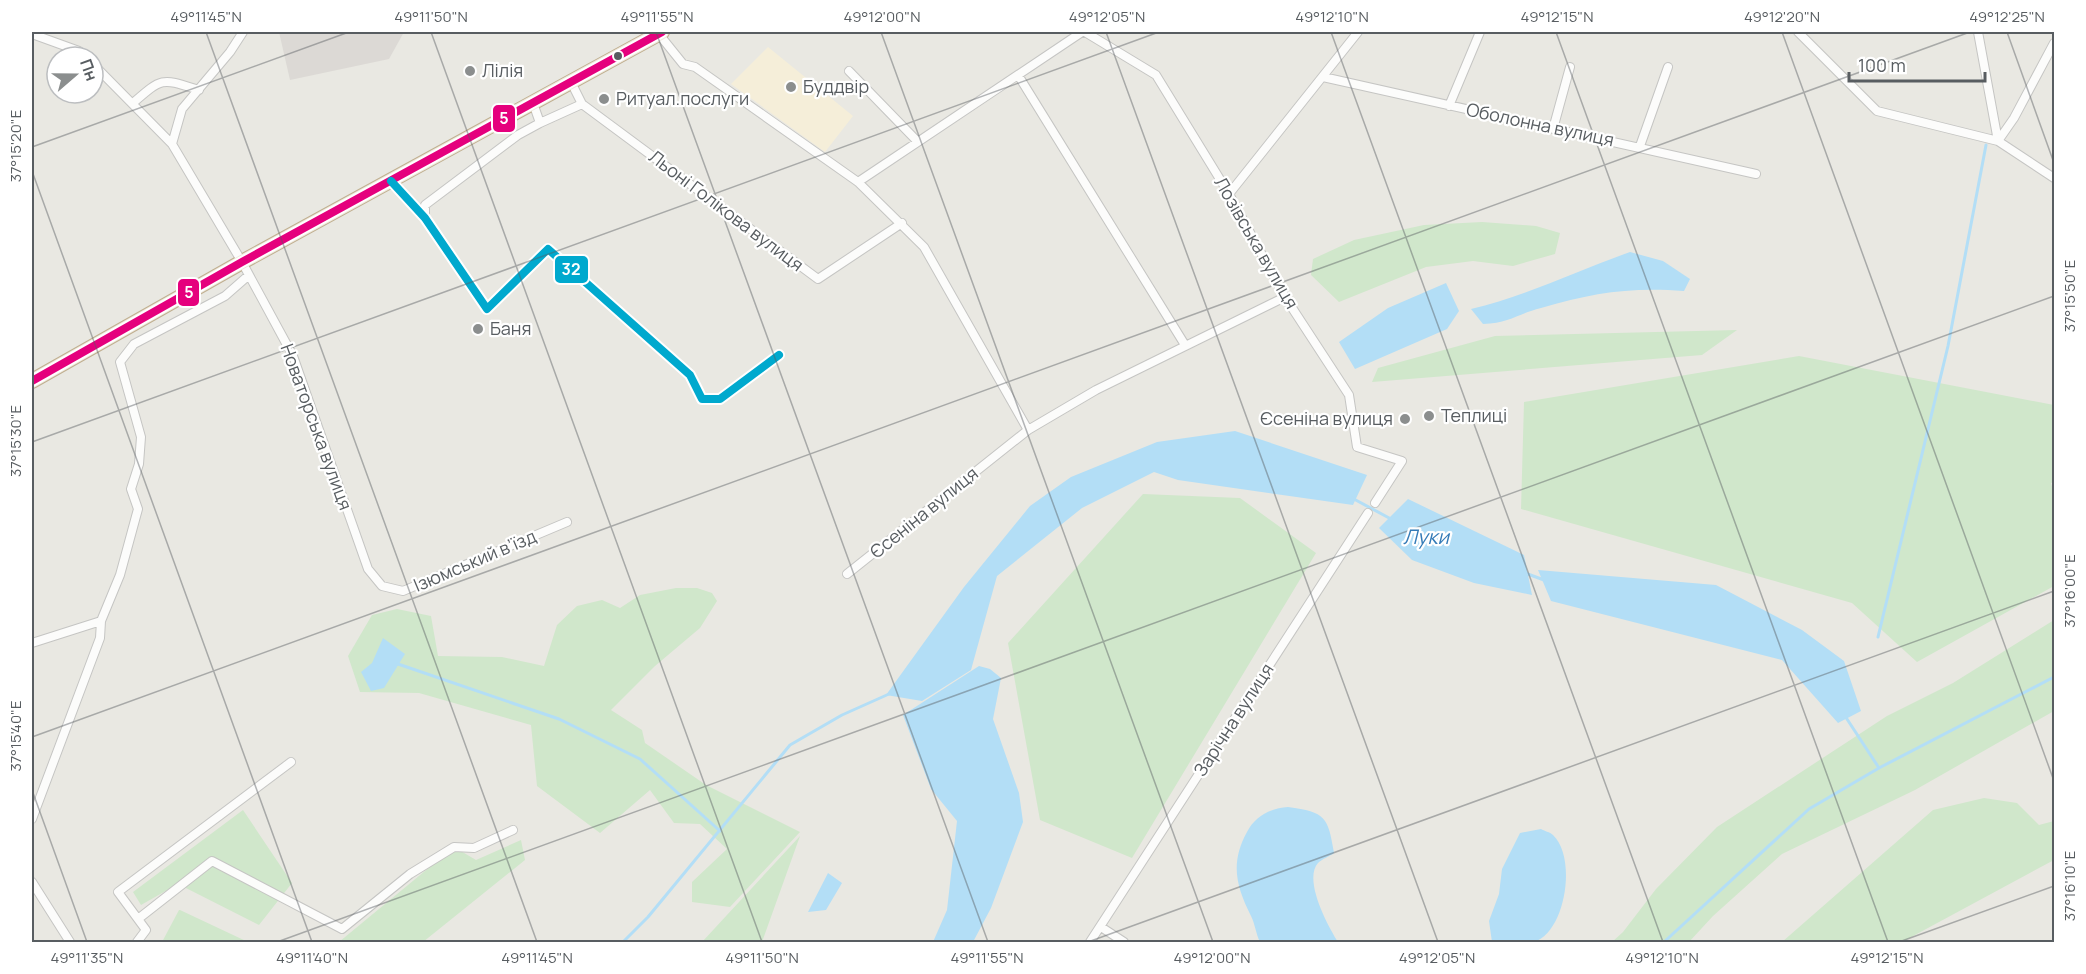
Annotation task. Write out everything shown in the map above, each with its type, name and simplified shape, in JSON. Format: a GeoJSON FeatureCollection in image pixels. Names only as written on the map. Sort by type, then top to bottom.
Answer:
{"type":"FeatureCollection","features":[{"type":"Feature","properties":{"kind":"highway"},"geometry":{"type":"LineString","coordinates":[[32,381],[242,262],[660,32]]}},
{"type":"Feature","properties":{"kind":"street"},"geometry":{"type":"LineString","coordinates":[[172,144],[182,109],[230,52],[243,32]]}},
{"type":"Feature","properties":{"kind":"street"},"geometry":{"type":"LineString","coordinates":[[660,32],[683,63],[696,68],[858,182],[924,247],[1028,430]]}},
{"type":"Feature","properties":{"kind":"street"},"geometry":{"type":"LineString","coordinates":[[858,182],[1084,32]]}},
{"type":"Feature","properties":{"kind":"street","name":"Лозівська вулиця"},"geometry":{"type":"LineString","coordinates":[[1084,32],[1156,75],[1229,194],[1285,297],[1349,395],[1357,447],[1402,461],[1375,503]]}},
{"type":"Feature","properties":{"kind":"street"},"geometry":{"type":"LineString","coordinates":[[1229,194],[1358,32]]}},
{"type":"Feature","properties":{"kind":"street"},"geometry":{"type":"LineString","coordinates":[[1449,106],[1480,32]]}},
{"type":"Feature","properties":{"kind":"street"},"geometry":{"type":"LineString","coordinates":[[1798,32],[1876,111],[1998,141],[2055,178]]}},
{"type":"Feature","properties":{"kind":"street"},"geometry":{"type":"LineString","coordinates":[[1978,32],[1998,141]]}},
{"type":"Feature","properties":{"kind":"street"},"geometry":{"type":"LineString","coordinates":[[32,34],[62,45]]}},
{"type":"Feature","properties":{"kind":"street"},"geometry":{"type":"LineString","coordinates":[[1998,141],[2014,118],[2055,43]]}},
{"type":"Feature","properties":{"kind":"street"},"geometry":{"type":"LineString","coordinates":[[1553,129],[1570,67]]}},
{"type":"Feature","properties":{"kind":"street"},"geometry":{"type":"LineString","coordinates":[[1640,146],[1668,67]]}},
{"type":"Feature","properties":{"kind":"street"},"geometry":{"type":"LineString","coordinates":[[849,71],[918,142]]}},
{"type":"Feature","properties":{"kind":"street","name":"Новаторська вулиця"},"geometry":{"type":"LineString","coordinates":[[105,75],[172,144],[242,262],[292,356],[368,569],[382,586]]}},
{"type":"Feature","properties":{"kind":"street"},"geometry":{"type":"LineString","coordinates":[[1018,75],[1185,345]]}},
{"type":"Feature","properties":{"kind":"street","name":"Оболонна вулиця"},"geometry":{"type":"LineString","coordinates":[[1323,77],[1553,129],[1640,146],[1756,174]]}},
{"type":"Feature","properties":{"kind":"street"},"geometry":{"type":"LineString","coordinates":[[133,102],[158,82],[169,80],[199,90]]}},
{"type":"Feature","properties":{"kind":"street","name":"Льоні Голікова вулиця"},"geometry":{"type":"LineString","coordinates":[[571,82],[582,104],[818,279],[902,224]]}},
{"type":"Feature","properties":{"kind":"street"},"geometry":{"type":"LineString","coordinates":[[532,103],[540,123]]}},
{"type":"Feature","properties":{"kind":"street"},"geometry":{"type":"LineString","coordinates":[[425,218],[425,206],[518,135],[582,104]]}},
{"type":"Feature","properties":{"kind":"street"},"geometry":{"type":"LineString","coordinates":[[392,181],[425,218],[486,309],[548,249],[690,375],[702,399],[720,399],[779,355]]}},
{"type":"Feature","properties":{"kind":"street"},"geometry":{"type":"LineString","coordinates":[[32,819],[100,638],[100,621],[120,575],[138,509],[130,489],[139,464],[141,437],[120,362],[134,344],[225,296],[249,275]]}},
{"type":"Feature","properties":{"kind":"street","name":"Єсеніна вулиця"},"geometry":{"type":"LineString","coordinates":[[847,574],[1028,430],[1096,390],[1285,297]]}},
{"type":"Feature","properties":{"kind":"street","name":"Зарічна вулиця"},"geometry":{"type":"LineString","coordinates":[[1090,942],[1368,513]]}},
{"type":"Feature","properties":{"kind":"street","name":"Ізюмський в’їзд"},"geometry":{"type":"LineString","coordinates":[[382,586],[403,591],[425,584],[567,522]]}},
{"type":"Feature","properties":{"kind":"street"},"geometry":{"type":"LineString","coordinates":[[32,643],[100,621]]}},
{"type":"Feature","properties":{"kind":"street"},"geometry":{"type":"LineString","coordinates":[[138,942],[146,930],[118,892],[291,762]]}},
{"type":"Feature","properties":{"kind":"street"},"geometry":{"type":"LineString","coordinates":[[138,919],[212,861],[342,929],[410,874],[454,848],[474,848],[513,830]]}},
{"type":"Feature","properties":{"kind":"street"},"geometry":{"type":"LineString","coordinates":[[32,882],[70,942]]}},
{"type":"Feature","properties":{"kind":"street"},"geometry":{"type":"LineString","coordinates":[[1101,927],[1124,942]]}},
{"type":"Feature","properties":{"kind":"shaded area"},"geometry":{"type":"Polygon","coordinates":[[[279,32],[404,32],[389,59],[290,80],[279,32]]]}},
{"type":"Feature","properties":{"kind":"shaded area"},"geometry":{"type":"Polygon","coordinates":[[[768,47],[853,116],[825,152],[731,84],[768,47]]]}},
{"type":"Feature","properties":{"kind":"green space"},"geometry":{"type":"Polygon","coordinates":[[[1482,222],[1536,226],[1560,233],[1555,254],[1513,266],[1473,261],[1426,267],[1339,302],[1311,275],[1313,259],[1354,240],[1424,225],[1482,222]]]}},
{"type":"Feature","properties":{"kind":"green space"},"geometry":{"type":"Polygon","coordinates":[[[1737,330],[1702,355],[1372,382],[1378,368],[1495,336],[1737,330]]]}},
{"type":"Feature","properties":{"kind":"green space"},"geometry":{"type":"Polygon","coordinates":[[[1799,356],[2054,405],[2054,482],[2051,483],[2054,493],[2054,586],[1917,662],[1852,603],[1521,509],[1524,402],[1799,356]]]}},
{"type":"Feature","properties":{"kind":"green space"},"geometry":{"type":"Polygon","coordinates":[[[1143,494],[1240,498],[1316,553],[1132,858],[1040,820],[1008,643],[1143,494]]]}},
{"type":"Feature","properties":{"kind":"green space"},"geometry":{"type":"Polygon","coordinates":[[[676,588],[697,588],[712,593],[717,601],[700,628],[655,666],[611,710],[642,730],[645,743],[706,785],[800,832],[730,907],[692,902],[692,882],[727,849],[700,824],[674,823],[650,790],[600,833],[537,786],[531,725],[419,693],[360,692],[348,656],[372,615],[397,609],[431,616],[438,656],[502,657],[544,666],[557,625],[577,606],[602,600],[620,608],[640,595],[676,588]]]}},
{"type":"Feature","properties":{"kind":"green space"},"geometry":{"type":"Polygon","coordinates":[[[2054,620],[2054,711],[1915,790],[1782,854],[1713,916],[1689,942],[1612,942],[1623,932],[1656,889],[1717,827],[1887,716],[1953,683],[2054,620]]]}},
{"type":"Feature","properties":{"kind":"green space"},"geometry":{"type":"Polygon","coordinates":[[[1984,798],[2017,803],[2039,825],[2054,821],[2054,860],[1902,942],[1782,942],[1933,810],[1984,798]]]}},
{"type":"Feature","properties":{"kind":"green space"},"geometry":{"type":"Polygon","coordinates":[[[243,810],[292,883],[259,925],[178,884],[141,905],[133,892],[243,810]]]}},
{"type":"Feature","properties":{"kind":"green space"},"geometry":{"type":"Polygon","coordinates":[[[800,836],[762,942],[702,942],[800,836]]]}},
{"type":"Feature","properties":{"kind":"green space"},"geometry":{"type":"Polygon","coordinates":[[[521,840],[525,860],[423,942],[339,942],[454,847],[476,860],[521,840]]]}},
{"type":"Feature","properties":{"kind":"green space"},"geometry":{"type":"Polygon","coordinates":[[[180,910],[248,942],[162,942],[180,910]]]}},
{"type":"Feature","properties":{"kind":"water"},"geometry":{"type":"Polygon","coordinates":[[[1630,252],[1663,261],[1690,279],[1684,291],[1611,292],[1578,298],[1533,310],[1507,320],[1483,324],[1471,309],[1532,290],[1630,252]]]}},
{"type":"Feature","properties":{"kind":"water"},"geometry":{"type":"Polygon","coordinates":[[[1446,283],[1459,311],[1447,329],[1355,369],[1339,342],[1388,308],[1446,283]]]}},
{"type":"Feature","properties":{"kind":"water"},"geometry":{"type":"Polygon","coordinates":[[[1235,431],[1367,475],[1353,505],[1178,480],[1154,472],[1082,508],[997,576],[971,670],[922,701],[886,695],[964,587],[1030,506],[1071,477],[1157,442],[1235,431]]]}},
{"type":"Feature","properties":{"kind":"water","name":"Луки"},"geometry":{"type":"Polygon","coordinates":[[[1408,499],[1524,555],[1532,595],[1474,583],[1412,560],[1379,528],[1408,499]]]}},
{"type":"Feature","properties":{"kind":"water"},"geometry":{"type":"Polygon","coordinates":[[[1538,570],[1716,585],[1802,630],[1844,661],[1861,711],[1838,723],[1782,660],[1551,601],[1538,570]]]}},
{"type":"Feature","properties":{"kind":"water"},"geometry":{"type":"Polygon","coordinates":[[[383,638],[405,654],[384,688],[371,691],[361,672],[372,663],[383,638]]]}},
{"type":"Feature","properties":{"kind":"water"},"geometry":{"type":"Polygon","coordinates":[[[979,666],[990,669],[1001,678],[993,719],[1019,793],[1023,822],[991,908],[973,942],[933,942],[947,910],[957,821],[931,789],[903,715],[979,666]]]}},
{"type":"Feature","properties":{"kind":"water"},"geometry":{"type":"Polygon","coordinates":[[[1288,807],[1318,814],[1330,831],[1334,853],[1318,863],[1313,880],[1319,903],[1338,942],[1260,942],[1242,895],[1237,874],[1238,854],[1250,826],[1264,814],[1288,807]]]}},
{"type":"Feature","properties":{"kind":"water"},"geometry":{"type":"Polygon","coordinates":[[[1541,829],[1553,835],[1565,860],[1564,893],[1554,924],[1545,935],[1534,942],[1519,944],[1492,942],[1489,921],[1499,894],[1502,869],[1520,833],[1541,829]]]}},
{"type":"Feature","properties":{"kind":"water"},"geometry":{"type":"Polygon","coordinates":[[[828,873],[842,883],[826,910],[808,912],[828,873]]]}},
{"type":"Feature","properties":{"kind":"waterway"},"geometry":{"type":"LineString","coordinates":[[1878,637],[1948,346],[1986,145]]}},
{"type":"Feature","properties":{"kind":"waterway"},"geometry":{"type":"LineString","coordinates":[[1352,498],[1391,519]]}},
{"type":"Feature","properties":{"kind":"waterway"},"geometry":{"type":"LineString","coordinates":[[1525,573],[1544,580]]}},
{"type":"Feature","properties":{"kind":"waterway"},"geometry":{"type":"LineString","coordinates":[[398,664],[559,719],[640,759],[720,831]]}},
{"type":"Feature","properties":{"kind":"waterway"},"geometry":{"type":"LineString","coordinates":[[1845,716],[1879,768],[2054,677]]}},
{"type":"Feature","properties":{"kind":"waterway"},"geometry":{"type":"LineString","coordinates":[[623,942],[648,917],[790,745],[842,715],[889,694]]}},
{"type":"Feature","properties":{"kind":"waterway"},"geometry":{"type":"LineString","coordinates":[[1664,942],[1809,809],[1879,768]]}},
{"type":"Feature","properties":{"kind":"transit line","name":"5"},"geometry":{"type":"LineString","coordinates":[[32,381],[242,262],[662,32]]}},
{"type":"Feature","properties":{"kind":"transit line","name":"32"},"geometry":{"type":"LineString","coordinates":[[391,181],[425,218],[487,309],[548,249],[690,375],[702,399],[720,399],[779,355]]}},
{"type":"Feature","properties":{"kind":"place","name":"Лілія"},"geometry":{"type":"Point","coordinates":[470,71]}},
{"type":"Feature","properties":{"kind":"place","name":"Буддвір"},"geometry":{"type":"Point","coordinates":[791,87]}},
{"type":"Feature","properties":{"kind":"place","name":"Ритуал.послуги"},"geometry":{"type":"Point","coordinates":[604,99]}},
{"type":"Feature","properties":{"kind":"place","name":"Баня"},"geometry":{"type":"Point","coordinates":[478,329]}},
{"type":"Feature","properties":{"kind":"place","name":"Теплиці"},"geometry":{"type":"Point","coordinates":[1429,416]}},
{"type":"Feature","properties":{"kind":"place","name":"Єсеніна вулиця"},"geometry":{"type":"Point","coordinates":[1405,419]}}]}
